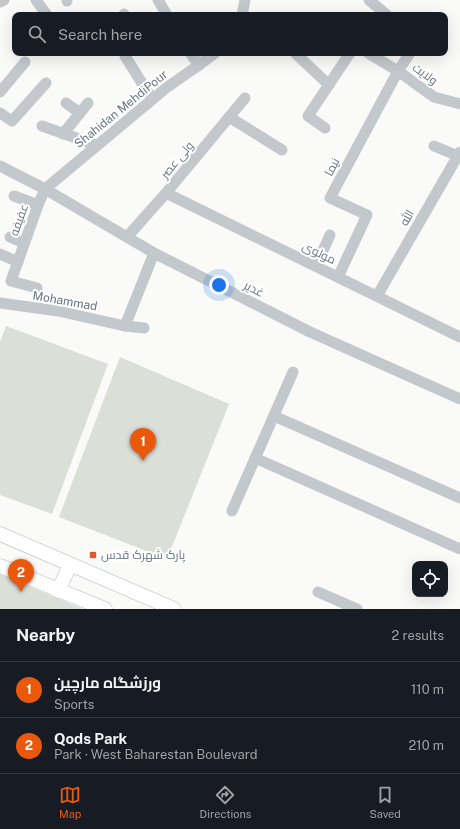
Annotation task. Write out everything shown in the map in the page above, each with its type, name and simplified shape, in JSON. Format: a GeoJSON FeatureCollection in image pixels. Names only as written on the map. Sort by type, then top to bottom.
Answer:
{"type":"FeatureCollection","features":[{"type":"Feature","properties":{"kind":"main road"},"geometry":{"type":"LineString","coordinates":[[0,534],[174,609]]}},
{"type":"Feature","properties":{"kind":"main road"},"geometry":{"type":"LineString","coordinates":[[58,591],[70,565]]}},
{"type":"Feature","properties":{"kind":"main road"},"geometry":{"type":"LineString","coordinates":[[0,566],[105,609]]}},
{"type":"Feature","properties":{"kind":"street"},"geometry":{"type":"LineString","coordinates":[[0,2],[4,0]]}},
{"type":"Feature","properties":{"kind":"street"},"geometry":{"type":"LineString","coordinates":[[36,0],[45,12]]}},
{"type":"Feature","properties":{"kind":"street"},"geometry":{"type":"LineString","coordinates":[[158,0],[165,12]]}},
{"type":"Feature","properties":{"kind":"street"},"geometry":{"type":"LineString","coordinates":[[243,12],[245,0]]}},
{"type":"Feature","properties":{"kind":"street"},"geometry":{"type":"LineString","coordinates":[[369,0],[383,12]]}},
{"type":"Feature","properties":{"kind":"street"},"geometry":{"type":"LineString","coordinates":[[125,56],[152,99]]}},
{"type":"Feature","properties":{"kind":"street"},"geometry":{"type":"LineString","coordinates":[[192,56],[199,65]]}},
{"type":"Feature","properties":{"kind":"street","name":"Shahidan MehdiPour"},"geometry":{"type":"LineString","coordinates":[[45,188],[152,99],[211,56]]}},
{"type":"Feature","properties":{"kind":"street"},"geometry":{"type":"LineString","coordinates":[[298,56],[329,85]]}},
{"type":"Feature","properties":{"kind":"street"},"geometry":{"type":"LineString","coordinates":[[325,128],[308,116],[348,56]]}},
{"type":"Feature","properties":{"kind":"street","name":"ولایت"},"geometry":{"type":"LineString","coordinates":[[373,56],[398,71],[434,97],[460,104]]}},
{"type":"Feature","properties":{"kind":"street","name":"نیما"},"geometry":{"type":"LineString","coordinates":[[338,277],[367,215],[330,198],[398,71],[408,56]]}},
{"type":"Feature","properties":{"kind":"street"},"geometry":{"type":"LineString","coordinates":[[0,92],[25,62]]}},
{"type":"Feature","properties":{"kind":"street"},"geometry":{"type":"LineString","coordinates":[[0,113],[12,121],[46,83]]}},
{"type":"Feature","properties":{"kind":"street","name":"ولی عصر"},"geometry":{"type":"LineString","coordinates":[[127,237],[166,193],[245,98]]}},
{"type":"Feature","properties":{"kind":"street"},"geometry":{"type":"LineString","coordinates":[[66,103],[80,113]]}},
{"type":"Feature","properties":{"kind":"street"},"geometry":{"type":"LineString","coordinates":[[63,134],[88,103]]}},
{"type":"Feature","properties":{"kind":"street"},"geometry":{"type":"LineString","coordinates":[[230,117],[282,150]]}},
{"type":"Feature","properties":{"kind":"street"},"geometry":{"type":"LineString","coordinates":[[42,126],[96,145]]}},
{"type":"Feature","properties":{"kind":"street"},"geometry":{"type":"LineString","coordinates":[[434,146],[459,154]]}},
{"type":"Feature","properties":{"kind":"street","name":"الله"},"geometry":{"type":"LineString","coordinates":[[377,296],[459,154]]}},
{"type":"Feature","properties":{"kind":"street","name":"غدیر"},"geometry":{"type":"LineString","coordinates":[[0,166],[45,188],[154,253],[310,332],[460,399]]}},
{"type":"Feature","properties":{"kind":"street","name":"عفیفه"},"geometry":{"type":"LineString","coordinates":[[37,288],[11,281],[45,188]]}},
{"type":"Feature","properties":{"kind":"street","name":"مولوی"},"geometry":{"type":"LineString","coordinates":[[166,193],[460,336]]}},
{"type":"Feature","properties":{"kind":"street"},"geometry":{"type":"LineString","coordinates":[[14,196],[38,205]]}},
{"type":"Feature","properties":{"kind":"street"},"geometry":{"type":"LineString","coordinates":[[316,266],[330,235]]}},
{"type":"Feature","properties":{"kind":"street"},"geometry":{"type":"LineString","coordinates":[[10,237],[24,243]]}},
{"type":"Feature","properties":{"kind":"street"},"geometry":{"type":"LineString","coordinates":[[125,326],[154,253]]}},
{"type":"Feature","properties":{"kind":"street"},"geometry":{"type":"LineString","coordinates":[[0,254],[18,262]]}},
{"type":"Feature","properties":{"kind":"street","name":"Mohammad"},"geometry":{"type":"LineString","coordinates":[[0,303],[58,311],[125,326],[144,328]]}},
{"type":"Feature","properties":{"kind":"street"},"geometry":{"type":"LineString","coordinates":[[232,511],[293,372]]}},
{"type":"Feature","properties":{"kind":"street"},"geometry":{"type":"LineString","coordinates":[[274,416],[460,498]]}},
{"type":"Feature","properties":{"kind":"street"},"geometry":{"type":"LineString","coordinates":[[255,458],[460,549]]}},
{"type":"Feature","properties":{"kind":"street"},"geometry":{"type":"LineString","coordinates":[[318,592],[357,609]]}},
{"type":"Feature","properties":{"kind":"shaded area"},"geometry":{"type":"Polygon","coordinates":[[[6,326],[108,364],[52,514],[0,495],[0,342],[6,326]]]}},
{"type":"Feature","properties":{"kind":"shaded area"},"geometry":{"type":"Polygon","coordinates":[[[120,357],[229,404],[167,559],[59,517],[120,357]]]}},
{"type":"Feature","properties":{"kind":"shaded area"},"geometry":{"type":"Polygon","coordinates":[[[0,574],[83,609],[0,609],[0,574]]]}},
{"type":"Feature","properties":{"kind":"place","name":"ورزشگاه مارچین"},"geometry":{"type":"Point","coordinates":[143,461]}},
{"type":"Feature","properties":{"kind":"place","name":"پارک شهرک قدس"},"geometry":{"type":"Point","coordinates":[93,555]}},
{"type":"Feature","properties":{"kind":"place","name":"Qods Park"},"geometry":{"type":"Point","coordinates":[21,592]}}]}
